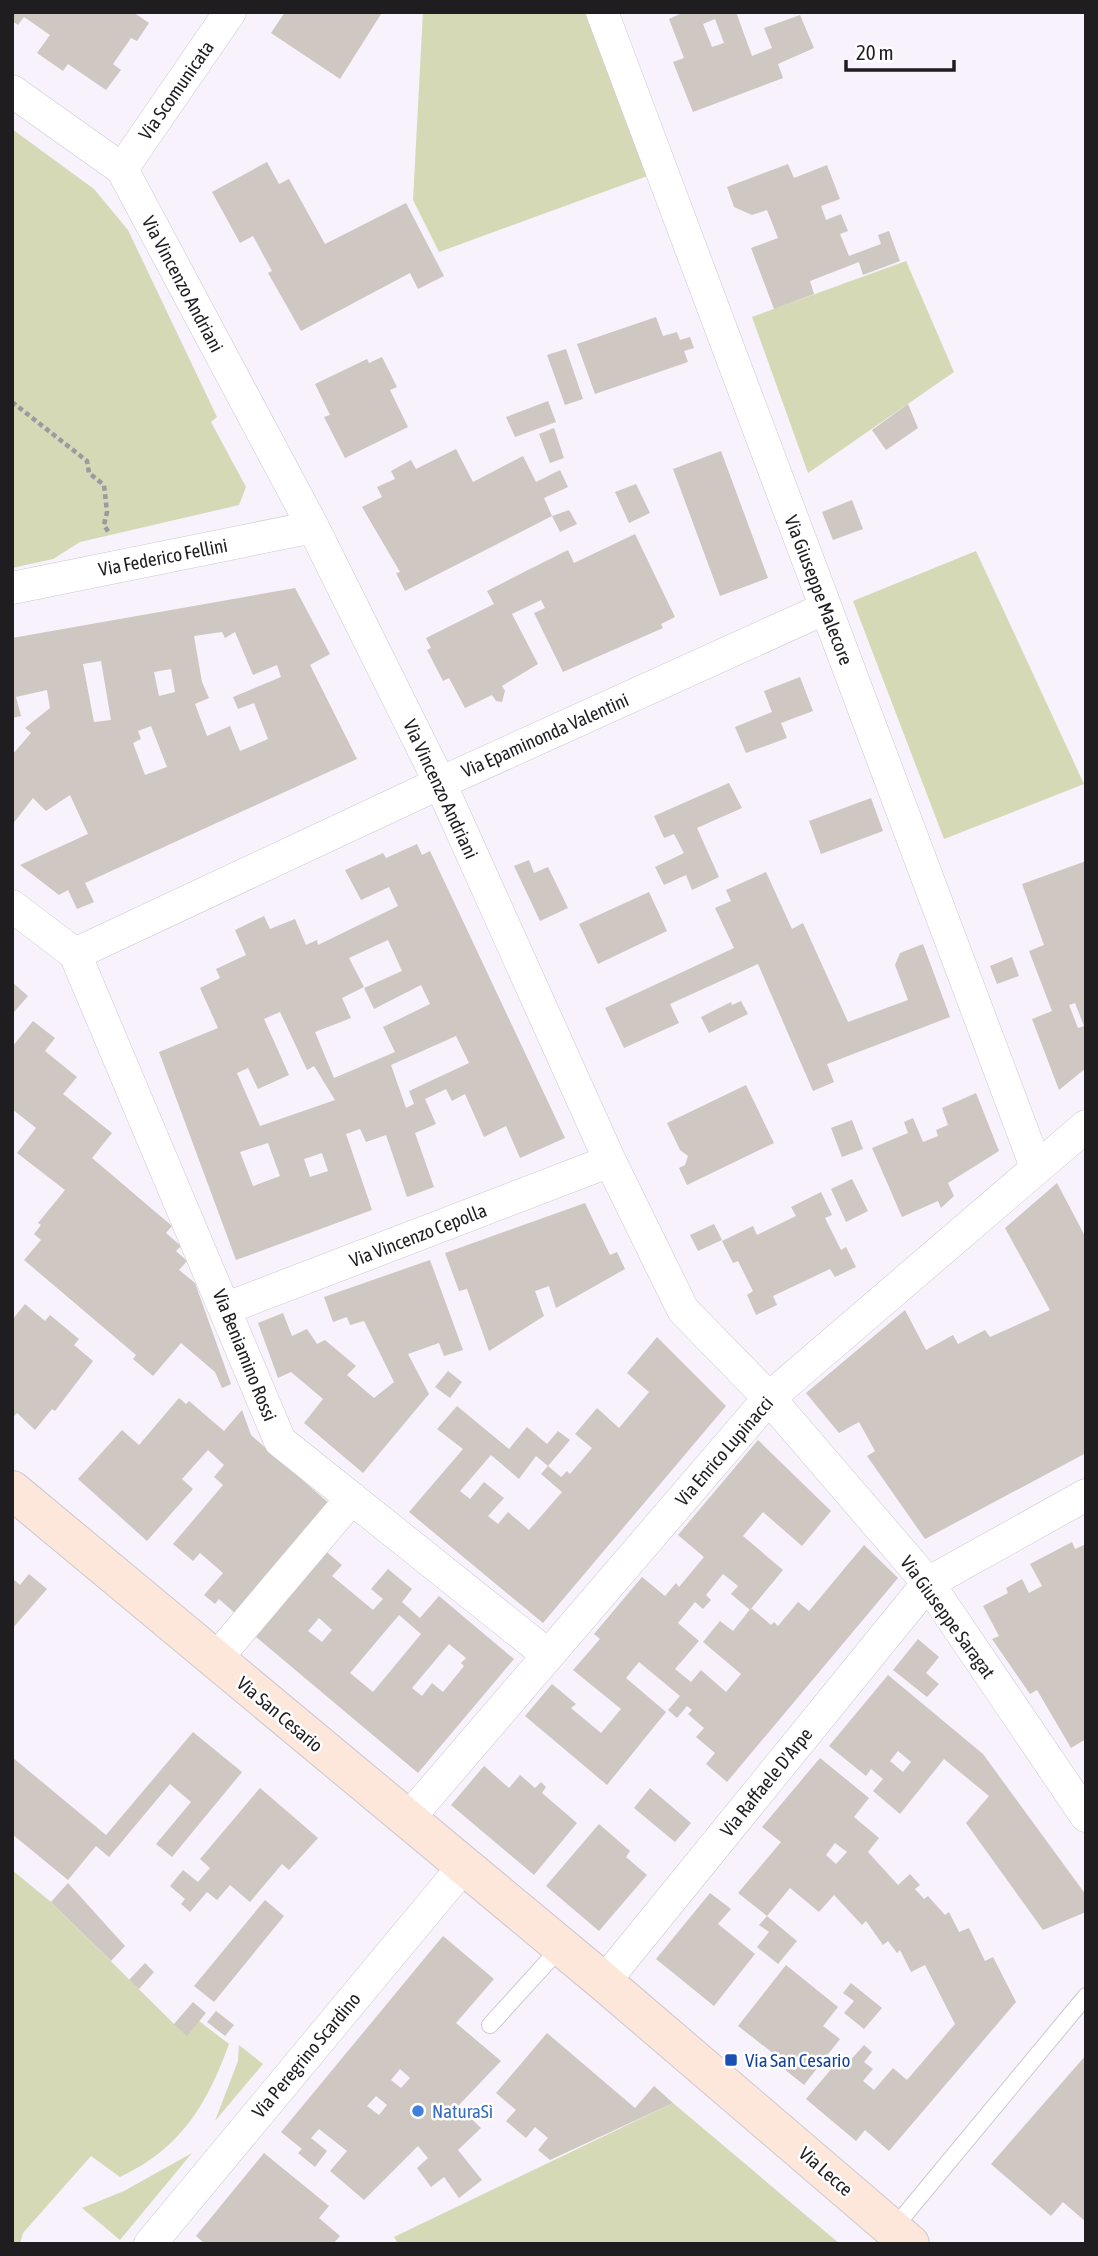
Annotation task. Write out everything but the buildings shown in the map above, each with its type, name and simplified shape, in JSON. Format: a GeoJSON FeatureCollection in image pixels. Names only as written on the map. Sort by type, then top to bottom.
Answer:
{"type":"FeatureCollection","features":[{"type":"Feature","properties":{"kind":"main road","name":"Via San Cesario"},"geometry":{"type":"LineString","coordinates":[[12,1490],[742,2099]]}},
{"type":"Feature","properties":{"kind":"main road","name":"Via Lecce"},"geometry":{"type":"LineString","coordinates":[[742,2099],[902,2237]]}},
{"type":"Feature","properties":{"kind":"street","name":"Via Scomunicata"},"geometry":{"type":"LineString","coordinates":[[122,169],[230,12]]}},
{"type":"Feature","properties":{"kind":"street","name":"Via Giuseppe Malecore"},"geometry":{"type":"LineString","coordinates":[[602,12],[1036,1167]]}},
{"type":"Feature","properties":{"kind":"street"},"geometry":{"type":"LineString","coordinates":[[12,92],[122,169]]}},
{"type":"Feature","properties":{"kind":"street","name":"Via Vincenzo Andriani"},"geometry":{"type":"LineString","coordinates":[[122,169],[313,527],[440,783],[610,1161],[683,1310],[769,1398]]}},
{"type":"Feature","properties":{"kind":"street","name":"Via Federico Fellini"},"geometry":{"type":"LineString","coordinates":[[12,588],[313,527]]}},
{"type":"Feature","properties":{"kind":"street","name":"Via Epaminonda Valentini"},"geometry":{"type":"LineString","coordinates":[[75,954],[440,783],[826,608]]}},
{"type":"Feature","properties":{"kind":"street"},"geometry":{"type":"LineString","coordinates":[[12,906],[75,954]]}},
{"type":"Feature","properties":{"kind":"street","name":"Via Beniamino Rossi"},"geometry":{"type":"LineString","coordinates":[[75,954],[227,1308],[280,1441],[548,1655]]}},
{"type":"Feature","properties":{"kind":"street","name":"Via Enrico Lupinacci"},"geometry":{"type":"LineString","coordinates":[[407,1820],[769,1398],[1086,1126]]}},
{"type":"Feature","properties":{"kind":"street","name":"Via Vincenzo Cepolla"},"geometry":{"type":"LineString","coordinates":[[227,1308],[610,1161]]}},
{"type":"Feature","properties":{"kind":"street","name":"Via Giuseppe Saragat"},"geometry":{"type":"LineString","coordinates":[[769,1398],[928,1583],[1086,1816]]}},
{"type":"Feature","properties":{"kind":"street"},"geometry":{"type":"LineString","coordinates":[[928,1583],[1086,1495]]}},
{"type":"Feature","properties":{"kind":"street"},"geometry":{"type":"LineString","coordinates":[[215,1660],[352,1498]]}},
{"type":"Feature","properties":{"kind":"street","name":"Via Raffaele D'Arpe"},"geometry":{"type":"LineString","coordinates":[[604,1982],[928,1583]]}},
{"type":"Feature","properties":{"kind":"street","name":"Via Peregrino Scardino"},"geometry":{"type":"LineString","coordinates":[[150,2244],[463,1867]]}},
{"type":"Feature","properties":{"kind":"lane"},"geometry":{"type":"LineString","coordinates":[[490,2025],[561,1947]]}},
{"type":"Feature","properties":{"kind":"lane"},"geometry":{"type":"LineString","coordinates":[[902,2237],[1086,1996]]}},
{"type":"Feature","properties":{"kind":"path"},"geometry":{"type":"LineString","coordinates":[[12,402],[87,461],[89,473],[104,485],[107,512],[104,525],[128,564]]}},
{"type":"Feature","properties":{"kind":"green space"},"geometry":{"type":"Polygon","coordinates":[[[423,12],[587,12],[650,175],[439,252],[413,200],[423,12]]]}},
{"type":"Feature","properties":{"kind":"green space"},"geometry":{"type":"Polygon","coordinates":[[[12,129],[94,189],[128,230],[217,417],[211,422],[246,487],[239,505],[80,542],[53,559],[12,568],[12,129]]]}},
{"type":"Feature","properties":{"kind":"green space"},"geometry":{"type":"Polygon","coordinates":[[[906,261],[954,372],[808,473],[752,317],[906,261]]]}},
{"type":"Feature","properties":{"kind":"green space"},"geometry":{"type":"Polygon","coordinates":[[[976,551],[1084,784],[944,839],[853,601],[976,551]]]}},
{"type":"Feature","properties":{"kind":"green space"},"geometry":{"type":"Polygon","coordinates":[[[12,1870],[51,1902],[174,2024],[199,2021],[229,2044],[201,2106],[175,2139],[141,2166],[120,2177],[91,2156],[23,2233],[20,2244],[12,2244],[12,1870]]]}},
{"type":"Feature","properties":{"kind":"green space"},"geometry":{"type":"Polygon","coordinates":[[[239,2045],[263,2064],[215,2121],[238,2061],[239,2045]]]}},
{"type":"Feature","properties":{"kind":"green space"},"geometry":{"type":"Polygon","coordinates":[[[673,2103],[840,2244],[398,2244],[394,2237],[673,2103]]]}},
{"type":"Feature","properties":{"kind":"green space"},"geometry":{"type":"Polygon","coordinates":[[[192,2153],[120,2240],[82,2208],[124,2191],[192,2153]]]}},
{"type":"Feature","properties":{"kind":"place","name":"Via San Cesario"},"geometry":{"type":"Point","coordinates":[731,2060]}},
{"type":"Feature","properties":{"kind":"place","name":"NaturaSì"},"geometry":{"type":"Point","coordinates":[418,2111]}}]}
